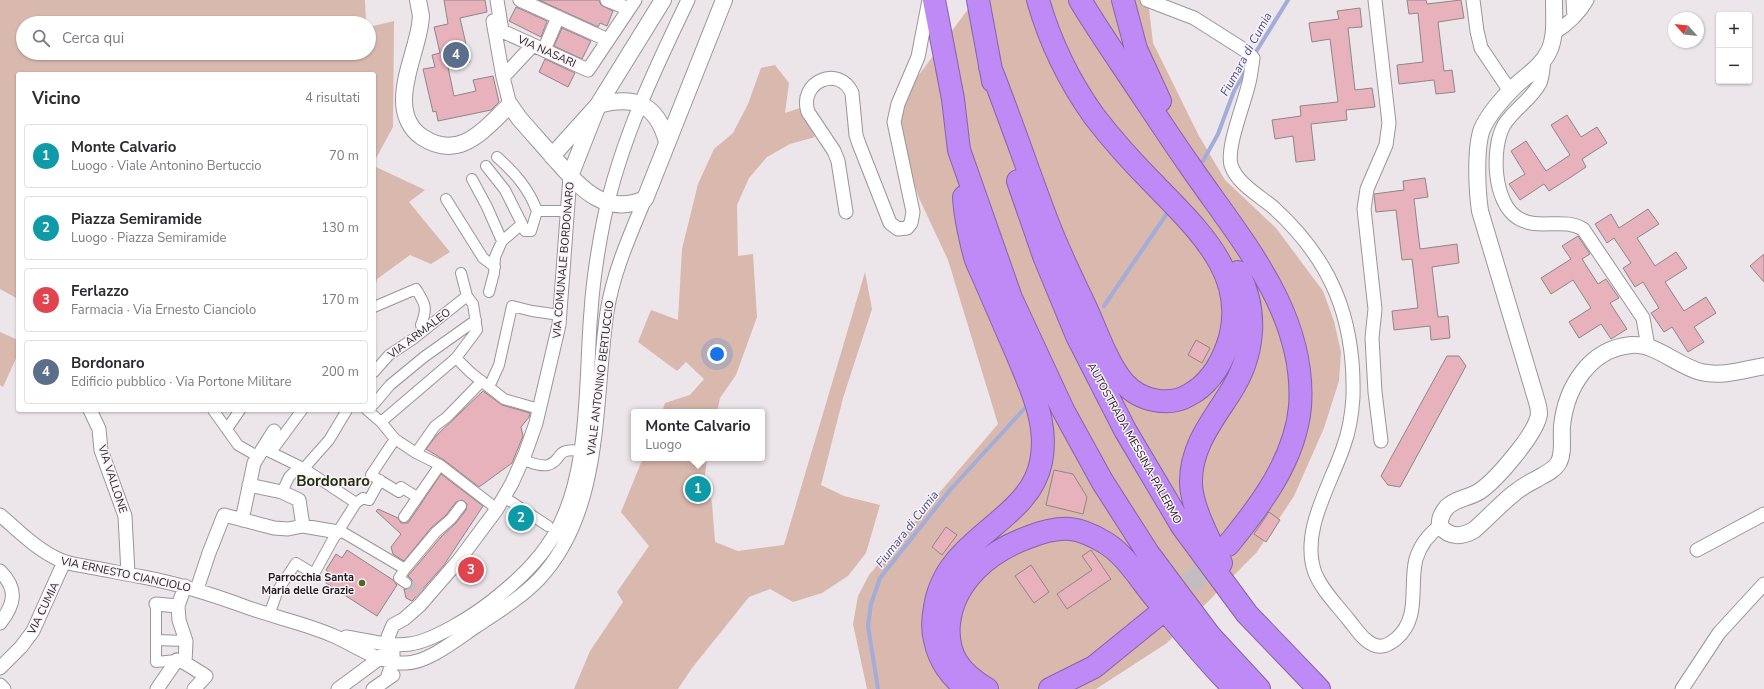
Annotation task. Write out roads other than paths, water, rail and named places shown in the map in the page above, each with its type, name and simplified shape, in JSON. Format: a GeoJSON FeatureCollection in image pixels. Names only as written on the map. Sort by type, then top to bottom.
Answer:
{"type":"FeatureCollection","features":[{"type":"Feature","properties":{"kind":"highway"},"geometry":{"type":"LineString","coordinates":[[934,0],[953,99],[960,150],[964,204],[976,257],[1036,398],[1043,434],[1041,462],[1032,485],[1016,505],[968,547],[954,562],[943,580],[936,600],[934,636],[937,651],[954,677],[968,689]]}},
{"type":"Feature","properties":{"kind":"highway"},"geometry":{"type":"LineString","coordinates":[[978,0],[990,67],[1058,247],[1102,343],[1118,374],[1130,389],[1148,399],[1168,401],[1178,400],[1188,396],[1210,377],[1220,363],[1230,340],[1234,313],[1227,278],[1213,250],[1196,227],[1130,159],[1093,115],[1070,78],[1051,40],[1038,0]]}},
{"type":"Feature","properties":{"kind":"highway"},"geometry":{"type":"LineString","coordinates":[[1048,0],[1060,37],[1078,73],[1102,110],[1129,144],[1213,234],[1232,261],[1244,286],[1251,312],[1252,330],[1247,358],[1242,372],[1211,422],[1193,457],[1191,482],[1196,507],[1218,558],[1247,614]]}},
{"type":"Feature","properties":{"kind":"highway"},"geometry":{"type":"LineString","coordinates":[[1080,0],[1166,132],[1263,272],[1281,304],[1293,338],[1300,389],[1300,409],[1294,438],[1280,470],[1256,512],[1231,550],[1262,518],[1287,474],[1302,440],[1309,410],[1310,389],[1305,352],[1298,323],[1278,282],[1196,159],[1154,90],[1136,49],[1123,0]]}},
{"type":"Feature","properties":{"kind":"highway","name":"AUTOSTRADA MESSINA-PALERMO"},"geometry":{"type":"LineString","coordinates":[[990,67],[1004,134],[1028,214],[1077,336],[1125,430],[1182,526],[1247,614],[1319,689]]}},
{"type":"Feature","properties":{"kind":"highway"},"geometry":{"type":"LineString","coordinates":[[960,150],[1011,298],[1063,410],[1102,481],[1148,554],[1206,630],[1259,689]]}},
{"type":"Feature","properties":{"kind":"highway"},"geometry":{"type":"LineString","coordinates":[[987,689],[974,682],[961,669],[949,644],[950,616],[957,592],[968,577],[999,550],[1020,540],[1054,529],[1071,529],[1094,536],[1106,543],[1121,556],[1198,650],[1235,689]]}},
{"type":"Feature","properties":{"kind":"highway"},"geometry":{"type":"LineString","coordinates":[[1050,689],[1094,667],[1162,620],[1136,650],[1098,676],[1073,689]]}},
{"type":"Feature","properties":{"kind":"street"},"geometry":{"type":"LineString","coordinates":[[418,0],[421,16],[420,25],[405,90],[404,101],[408,120],[418,134],[437,145],[453,146],[472,139],[510,105]]}},
{"type":"Feature","properties":{"kind":"street","name":"VIA COMUNALE BORDONARO"},"geometry":{"type":"LineString","coordinates":[[489,0],[503,77],[510,105],[519,118],[570,176],[557,340],[540,409],[522,460],[497,510]]}},
{"type":"Feature","properties":{"kind":"street","name":"VIA NASARI"},"geometry":{"type":"LineString","coordinates":[[497,0],[502,31],[588,70],[632,4]]}},
{"type":"Feature","properties":{"kind":"street"},"geometry":{"type":"LineString","coordinates":[[520,0],[608,40]]}},
{"type":"Feature","properties":{"kind":"street"},"geometry":{"type":"LineString","coordinates":[[607,0],[632,4]]}},
{"type":"Feature","properties":{"kind":"street"},"geometry":{"type":"LineString","coordinates":[[645,198],[634,203],[624,204],[608,202],[591,195],[570,176],[598,105],[663,0]]}},
{"type":"Feature","properties":{"kind":"street","name":"VIALE ANTONINO BERTUCCIO"},"geometry":{"type":"LineString","coordinates":[[332,635],[391,644],[413,643],[433,637],[484,608],[523,576],[546,548],[560,524],[570,499],[580,451],[586,405],[592,296],[598,251],[608,202],[621,155],[641,104],[658,62],[688,0]]}},
{"type":"Feature","properties":{"kind":"street","name":"VIALE ANTONINO BERTUCCIO"},"geometry":{"type":"LineString","coordinates":[[332,635],[380,658],[402,663],[411,663],[427,657],[472,629],[532,586],[548,568],[566,541],[581,502],[596,429],[609,300],[622,258],[645,198],[724,0]]}},
{"type":"Feature","properties":{"kind":"street"},"geometry":{"type":"LineString","coordinates":[[846,212],[838,161],[834,151],[808,112],[806,106],[808,92],[818,81],[825,78],[839,80],[850,87],[852,93],[856,134],[890,223],[898,230],[907,228],[911,223],[913,212],[896,133],[895,112],[918,56],[929,0]]}},
{"type":"Feature","properties":{"kind":"street"},"geometry":{"type":"LineString","coordinates":[[1147,0],[1194,18],[1246,51],[1253,58],[1250,78],[1231,150],[1232,166],[1239,178],[1275,209],[1298,234],[1320,263],[1340,303],[1345,317],[1350,345],[1353,397],[1352,412],[1343,448],[1314,526],[1311,552],[1312,562],[1318,580],[1328,595],[1362,636],[1372,644],[1379,646],[1390,643],[1397,638],[1406,626],[1413,602],[1417,558],[1432,532],[1440,526]]}},
{"type":"Feature","properties":{"kind":"street"},"geometry":{"type":"LineString","coordinates":[[1375,0],[1389,123],[1388,135],[1383,154],[1367,189],[1364,209],[1375,309],[1372,338],[1374,392],[1381,441]]}},
{"type":"Feature","properties":{"kind":"street"},"geometry":{"type":"LineString","coordinates":[[1473,0],[1476,31],[1481,48],[1510,91]]}},
{"type":"Feature","properties":{"kind":"street"},"geometry":{"type":"LineString","coordinates":[[1554,0],[1554,33],[1549,51],[1544,59],[1510,91],[1486,121],[1479,138],[1478,201],[1483,223],[1537,402],[1539,414],[1530,432],[1499,476],[1479,492],[1452,503],[1442,514],[1439,521],[1440,526],[1448,534],[1467,534],[1474,530],[1519,489],[1554,468],[1561,456],[1562,428],[1566,406],[1574,385],[1584,370],[1596,359],[1619,348],[1635,345],[1648,347],[1691,369],[1710,374],[1730,373],[1764,366]]}},
{"type":"Feature","properties":{"kind":"street"},"geometry":{"type":"LineString","coordinates":[[1573,0],[1574,17]]}},
{"type":"Feature","properties":{"kind":"street"},"geometry":{"type":"LineString","coordinates":[[1554,33],[1574,17],[1587,0]]}},
{"type":"Feature","properties":{"kind":"street"},"geometry":{"type":"LineString","coordinates":[[503,77],[539,47],[558,17]]}},
{"type":"Feature","properties":{"kind":"street"},"geometry":{"type":"LineString","coordinates":[[1544,59],[1540,81],[1530,96],[1509,118],[1501,133],[1497,172],[1499,190],[1510,211],[1523,221],[1538,225],[1572,224],[1583,229],[1643,318],[1648,347]]}},
{"type":"Feature","properties":{"kind":"street"},"geometry":{"type":"LineString","coordinates":[[552,156],[598,105],[618,101],[641,104],[653,112],[659,120],[667,142]]}},
{"type":"Feature","properties":{"kind":"street"},"geometry":{"type":"LineString","coordinates":[[486,166],[505,190],[525,231],[531,231],[537,211],[531,194],[512,169],[497,157]]}},
{"type":"Feature","properties":{"kind":"street"},"geometry":{"type":"LineString","coordinates":[[472,178],[502,241]]}},
{"type":"Feature","properties":{"kind":"street"},"geometry":{"type":"LineString","coordinates":[[446,199],[483,258],[495,267]]}},
{"type":"Feature","properties":{"kind":"street"},"geometry":{"type":"LineString","coordinates":[[537,211],[568,211]]}},
{"type":"Feature","properties":{"kind":"street"},"geometry":{"type":"LineString","coordinates":[[490,292],[495,267],[495,257],[502,241],[522,224]]}},
{"type":"Feature","properties":{"kind":"street"},"geometry":{"type":"LineString","coordinates":[[381,422],[456,358],[477,330],[473,304],[467,296],[461,273]]}},
{"type":"Feature","properties":{"kind":"street"},"geometry":{"type":"LineString","coordinates":[[376,306],[416,289],[426,305],[425,315],[421,325],[426,329]]}},
{"type":"Feature","properties":{"kind":"street","name":"VIA ARMALEO"},"geometry":{"type":"LineString","coordinates":[[376,370],[389,355],[426,329],[467,296]]}},
{"type":"Feature","properties":{"kind":"street"},"geometry":{"type":"LineString","coordinates":[[416,453],[435,426],[485,384],[499,365],[512,306],[532,311],[560,315]]}},
{"type":"Feature","properties":{"kind":"street"},"geometry":{"type":"LineString","coordinates":[[376,402],[390,385],[418,362],[476,320]]}},
{"type":"Feature","properties":{"kind":"street"},"geometry":{"type":"LineString","coordinates":[[456,358],[470,372],[504,399],[540,409]]}},
{"type":"Feature","properties":{"kind":"street","name":"VIA VALLONE"},"geometry":{"type":"LineString","coordinates":[[91,412],[99,429],[101,450],[115,491],[125,514],[128,574]]}},
{"type":"Feature","properties":{"kind":"street"},"geometry":{"type":"LineString","coordinates":[[214,412],[238,445],[263,452],[303,468],[356,503]]}},
{"type":"Feature","properties":{"kind":"street"},"geometry":{"type":"LineString","coordinates":[[227,429],[239,412]]}},
{"type":"Feature","properties":{"kind":"street"},"geometry":{"type":"LineString","coordinates":[[263,452],[300,412]]}},
{"type":"Feature","properties":{"kind":"street"},"geometry":{"type":"LineString","coordinates":[[282,492],[289,477],[294,472],[303,468],[329,440],[345,412]]}},
{"type":"Feature","properties":{"kind":"street"},"geometry":{"type":"LineString","coordinates":[[373,412],[395,439],[416,453],[440,465],[497,510],[459,560],[404,619],[393,625],[388,638],[391,644],[393,661],[387,679]]}},
{"type":"Feature","properties":{"kind":"street"},"geometry":{"type":"LineString","coordinates":[[242,520],[249,485],[274,431]]}},
{"type":"Feature","properties":{"kind":"street"},"geometry":{"type":"LineString","coordinates":[[395,439],[371,475],[399,492],[401,487],[417,497]]}},
{"type":"Feature","properties":{"kind":"street"},"geometry":{"type":"LineString","coordinates":[[522,460],[549,465],[564,451],[569,449],[580,451]]}},
{"type":"Feature","properties":{"kind":"street"},"geometry":{"type":"LineString","coordinates":[[404,517],[440,465]]}},
{"type":"Feature","properties":{"kind":"street"},"geometry":{"type":"LineString","coordinates":[[269,615],[278,590],[296,563],[314,574],[356,503],[363,498],[369,500],[380,480]]}},
{"type":"Feature","properties":{"kind":"street"},"geometry":{"type":"LineString","coordinates":[[249,485],[282,492],[300,500],[303,526]]}},
{"type":"Feature","properties":{"kind":"street"},"geometry":{"type":"LineString","coordinates":[[504,497],[548,526]]}},
{"type":"Feature","properties":{"kind":"street"},"geometry":{"type":"LineString","coordinates":[[406,583],[399,578],[405,569],[436,532],[451,519],[461,506]]}},
{"type":"Feature","properties":{"kind":"street"},"geometry":{"type":"LineString","coordinates":[[1697,550],[1764,514]]}},
{"type":"Feature","properties":{"kind":"street","name":"VIA ERNESTO CIANCIOLO"},"geometry":{"type":"LineString","coordinates":[[0,515],[42,550],[64,562],[191,587],[269,615],[332,635]]}},
{"type":"Feature","properties":{"kind":"street"},"geometry":{"type":"LineString","coordinates":[[157,689],[181,662],[186,641],[179,620],[178,606],[191,587],[208,553],[224,515],[288,529],[303,526],[339,531],[405,569]]}},
{"type":"Feature","properties":{"kind":"street","name":"VIA CUMIA"},"geometry":{"type":"LineString","coordinates":[[0,668],[21,647],[34,631],[64,562]]}},
{"type":"Feature","properties":{"kind":"street"},"geometry":{"type":"LineString","coordinates":[[0,571],[9,582],[13,598],[7,614],[0,623]]}},
{"type":"Feature","properties":{"kind":"street"},"geometry":{"type":"LineString","coordinates":[[1682,689],[1719,633],[1764,584]]}},
{"type":"Feature","properties":{"kind":"street"},"geometry":{"type":"LineString","coordinates":[[178,606],[156,604],[156,662],[181,662],[206,676],[194,689]]}},
{"type":"Feature","properties":{"kind":"street"},"geometry":{"type":"LineString","coordinates":[[156,640],[186,641]]}},
{"type":"Feature","properties":{"kind":"street"},"geometry":{"type":"LineString","coordinates":[[338,689],[380,658],[391,644]]}},
{"type":"Feature","properties":{"kind":"street"},"geometry":{"type":"LineString","coordinates":[[373,689],[411,663]]}},
{"type":"Feature","properties":{"kind":"street"},"geometry":{"type":"LineString","coordinates":[[0,685],[4,689]]}},
{"type":"Feature","properties":{"kind":"waterway","name":"Fiumara di Cumia"},"geometry":{"type":"LineString","coordinates":[[1254,55],[1288,0]]}},
{"type":"Feature","properties":{"kind":"waterway","name":"Fiumara di Cumia"},"geometry":{"type":"LineString","coordinates":[[1203,161],[1218,134],[1234,91],[1246,70]]}},
{"type":"Feature","properties":{"kind":"waterway","name":"Fiumara di Cumia"},"geometry":{"type":"LineString","coordinates":[[1104,306],[1170,209]]}},
{"type":"Feature","properties":{"kind":"waterway","name":"Fiumara di Cumia"},"geometry":{"type":"LineString","coordinates":[[878,689],[868,626],[871,604],[880,578],[950,490],[1025,408]]}},
{"type":"Feature","properties":{"kind":"tunnel"},"geometry":{"type":"LineString","coordinates":[[1165,608],[1223,551]]}},
{"type":"Feature","properties":{"kind":"tunnel"},"geometry":{"type":"LineString","coordinates":[[406,583],[424,595]]}},
{"type":"Feature","properties":{"kind":"place","name":"Bordonaro"},"geometry":{"type":"Point","coordinates":[456,55]}},
{"type":"Feature","properties":{"kind":"place","name":"Monte Calvario"},"geometry":{"type":"Point","coordinates":[698,489]}},
{"type":"Feature","properties":{"kind":"place","name":"Piazza Semiramide"},"geometry":{"type":"Point","coordinates":[521,518]}},
{"type":"Feature","properties":{"kind":"place","name":"Ferlazzo"},"geometry":{"type":"Point","coordinates":[471,570]}},
{"type":"Feature","properties":{"kind":"place","name":"Parrocchia Santa Maria delle Grazie"},"geometry":{"type":"Point","coordinates":[362,583]}},
{"type":"Feature","properties":{"kind":"district","name":"Bordonaro"},"geometry":{"type":"Point","coordinates":[333,481]}}]}
